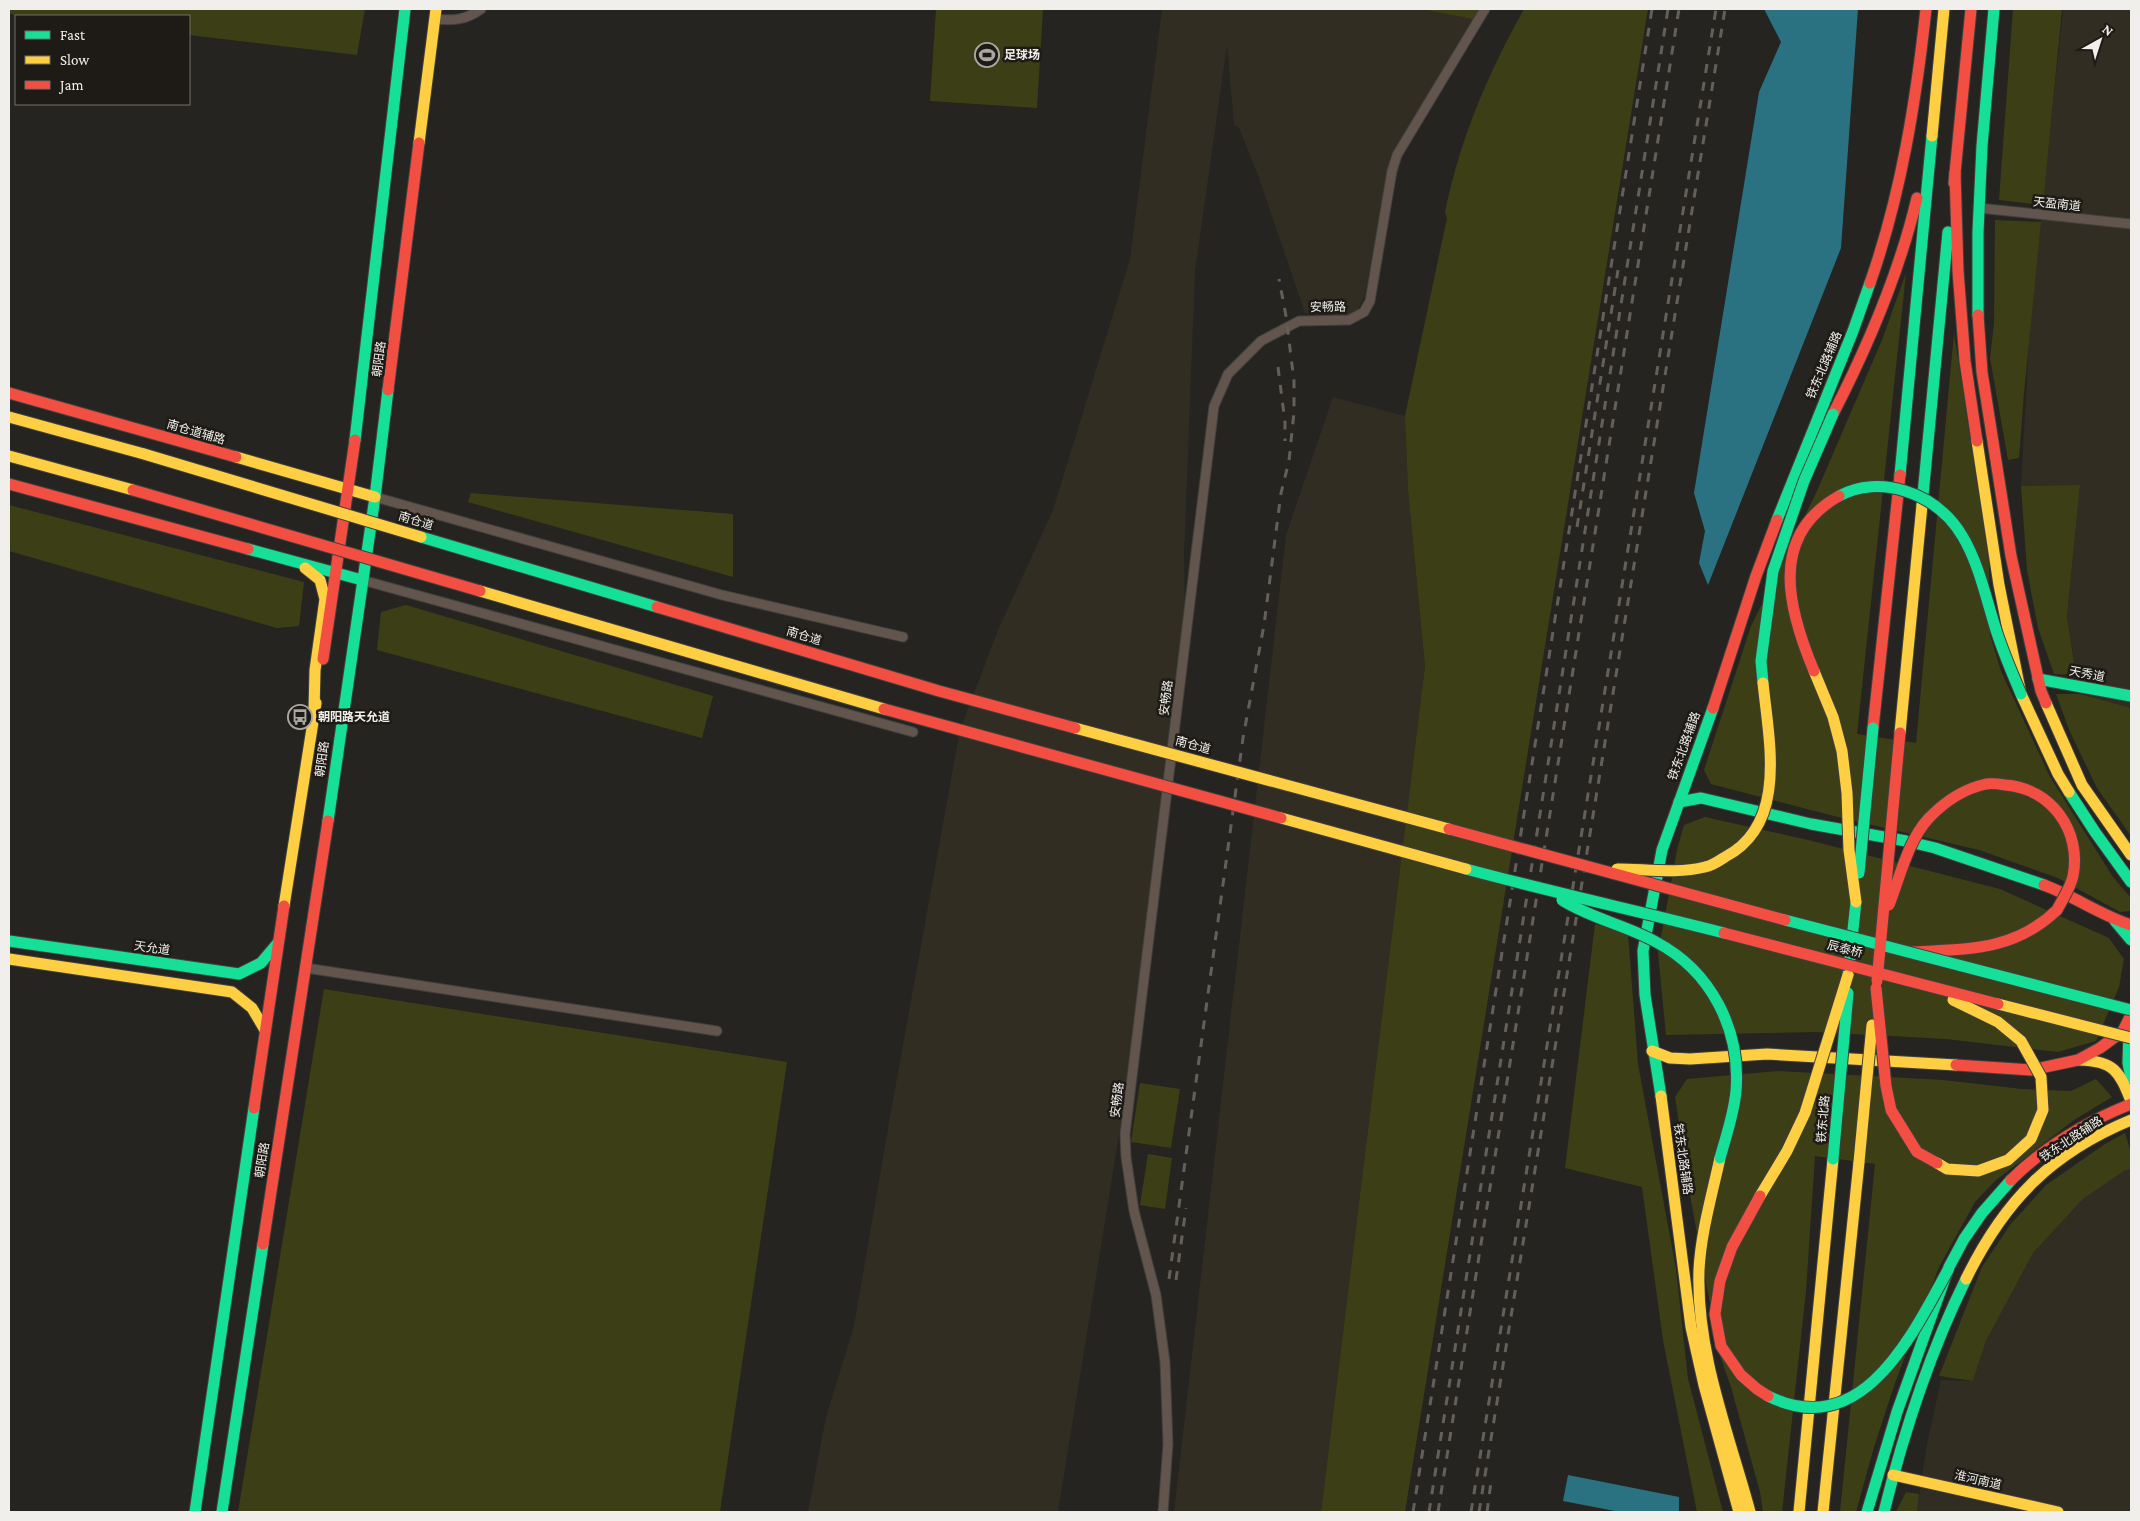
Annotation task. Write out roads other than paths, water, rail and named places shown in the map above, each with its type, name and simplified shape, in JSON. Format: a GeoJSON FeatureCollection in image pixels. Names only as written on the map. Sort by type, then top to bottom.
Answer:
{"type":"FeatureCollection","features":[{"type":"Feature","properties":{"kind":"main road","name":"朝阳路"},"geometry":{"type":"LineString","coordinates":[[195,1512],[265,1031],[349,490],[405,9]]}},
{"type":"Feature","properties":{"kind":"main road","name":"铁东北路辅路"},"geometry":{"type":"LineString","coordinates":[[1739,1512],[1704,1385],[1692,1327],[1669,1151],[1652,1051],[1645,995],[1643,951],[1662,850],[1724,676],[1756,576],[1793,477],[1853,331],[1876,266],[1900,178],[1919,73],[1926,9]]}},
{"type":"Feature","properties":{"kind":"main road"},"geometry":{"type":"LineString","coordinates":[[1595,868],[1689,870],[1707,867],[1737,851],[1749,840],[1760,825],[1770,790],[1769,746],[1761,661],[1773,571],[1801,490],[1833,414],[1864,354],[1885,305],[1903,254],[1915,207],[1932,122],[1944,9]]}},
{"type":"Feature","properties":{"kind":"main road"},"geometry":{"type":"LineString","coordinates":[[1823,1512],[1859,1162],[1971,9]]}},
{"type":"Feature","properties":{"kind":"main road"},"geometry":{"type":"LineString","coordinates":[[1994,9],[1982,146],[1979,208],[1978,320],[1982,372],[2012,556],[2041,691],[2082,785],[2131,855]]}},
{"type":"Feature","properties":{"kind":"main road","name":"朝阳路"},"geometry":{"type":"LineString","coordinates":[[222,1512],[306,968],[375,498],[436,14]]}},
{"type":"Feature","properties":{"kind":"main road","name":"铁东北路"},"geometry":{"type":"LineString","coordinates":[[1799,1512],[1820,1308],[1847,1012],[1848,975],[1895,527],[1932,122]]}},
{"type":"Feature","properties":{"kind":"main road"},"geometry":{"type":"LineString","coordinates":[[1955,173],[1958,271],[1965,361],[1998,585],[2021,694]]}},
{"type":"Feature","properties":{"kind":"main road","name":"南仓道辅路"},"geometry":{"type":"LineString","coordinates":[[9,394],[375,498]]}},
{"type":"Feature","properties":{"kind":"main road","name":"南仓道"},"geometry":{"type":"LineString","coordinates":[[9,417],[144,454],[939,691],[1595,868]]}},
{"type":"Feature","properties":{"kind":"main road"},"geometry":{"type":"LineString","coordinates":[[9,456],[133,490],[936,724],[1550,892],[1566,903],[1632,930],[1676,954],[1693,968],[1708,985],[1719,1002],[1728,1021],[1736,1050],[1736,1093],[1704,1227],[1699,1285],[1706,1344],[1750,1512]]}},
{"type":"Feature","properties":{"kind":"main road"},"geometry":{"type":"LineString","coordinates":[[9,484],[362,580]]}},
{"type":"Feature","properties":{"kind":"main road"},"geometry":{"type":"LineString","coordinates":[[1856,902],[1850,852],[1843,754],[1831,713],[1804,647],[1794,613],[1789,586],[1792,553],[1804,526],[1828,503],[1852,490],[1889,486],[1918,493],[1932,501],[1953,521],[1972,553],[1980,572],[2005,659],[2058,774],[2095,832],[2131,882]]}},
{"type":"Feature","properties":{"kind":"main road"},"geometry":{"type":"LineString","coordinates":[[298,563],[312,572],[324,587],[325,599],[315,670],[314,711]]}},
{"type":"Feature","properties":{"kind":"main road","name":"天秀道"},"geometry":{"type":"LineString","coordinates":[[2038,679],[2131,696]]}},
{"type":"Feature","properties":{"kind":"main road"},"geometry":{"type":"LineString","coordinates":[[1882,924],[1916,838],[1928,819],[1952,796],[1979,784],[2004,782],[2032,790],[2050,802],[2060,812],[2071,832],[2076,866],[2071,887],[2053,916],[2025,934],[1999,946],[1908,952]]}},
{"type":"Feature","properties":{"kind":"main road"},"geometry":{"type":"LineString","coordinates":[[1679,802],[1701,798],[1811,824],[1935,848],[2058,890],[2114,920],[2131,925]]}},
{"type":"Feature","properties":{"kind":"main road","name":"辰泰桥"},"geometry":{"type":"LineString","coordinates":[[1595,868],[1695,897],[1908,952],[2131,1016]]}},
{"type":"Feature","properties":{"kind":"main road","name":"辰泰桥"},"geometry":{"type":"LineString","coordinates":[[1550,892],[1614,905],[2131,1038]]}},
{"type":"Feature","properties":{"kind":"main road"},"geometry":{"type":"LineString","coordinates":[[2114,920],[2131,940]]}},
{"type":"Feature","properties":{"kind":"main road","name":"天允道"},"geometry":{"type":"LineString","coordinates":[[9,941],[239,974],[250,971],[268,958],[279,942]]}},
{"type":"Feature","properties":{"kind":"main road"},"geometry":{"type":"LineString","coordinates":[[9,959],[232,992],[250,1005],[260,1016],[265,1031]]}},
{"type":"Feature","properties":{"kind":"main road"},"geometry":{"type":"LineString","coordinates":[[1652,1051],[1670,1058],[1690,1059],[1767,1054],[1908,1061],[2031,1070],[2078,1060],[2099,1060],[2107,1062],[2122,1078],[2131,1103],[2057,1140],[2016,1174],[1979,1216],[1893,1361],[1871,1386],[1842,1402],[1822,1406],[1806,1406],[1786,1404],[1770,1398],[1743,1378],[1732,1365],[1723,1348],[1717,1326],[1716,1313],[1721,1273],[1747,1218],[1786,1154],[1803,1119],[1848,975]]}},
{"type":"Feature","properties":{"kind":"main road"},"geometry":{"type":"LineString","coordinates":[[1876,988],[1887,1091],[1892,1114],[1910,1146],[1924,1159],[1939,1167],[1956,1171],[1972,1172],[1988,1168],[2016,1155],[2034,1135],[2042,1117],[2044,1093],[2040,1071],[2021,1041],[2010,1031],[1975,1009],[1893,976]]}},
{"type":"Feature","properties":{"kind":"main road"},"geometry":{"type":"LineString","coordinates":[[2078,1060],[2115,1039],[2131,1016]]}},
{"type":"Feature","properties":{"kind":"main road"},"geometry":{"type":"LineString","coordinates":[[2131,1016],[2128,1062],[2131,1078]]}},
{"type":"Feature","properties":{"kind":"main road","name":"铁东北路辅路"},"geometry":{"type":"LineString","coordinates":[[1884,1512],[1893,1476],[1935,1352],[1971,1268],[1995,1225],[2020,1194],[2051,1166],[2097,1136],[2131,1120]]}},
{"type":"Feature","properties":{"kind":"main road"},"geometry":{"type":"LineString","coordinates":[[1867,1512],[1888,1435],[1948,1270]]}},
{"type":"Feature","properties":{"kind":"main road","name":"淮河南道"},"geometry":{"type":"LineString","coordinates":[[1893,1476],[2058,1512]]}},
{"type":"Feature","properties":{"kind":"street"},"geometry":{"type":"LineString","coordinates":[[436,14],[450,21],[464,19],[481,9]]}},
{"type":"Feature","properties":{"kind":"street","name":"安畅路"},"geometry":{"type":"LineString","coordinates":[[1164,1512],[1168,1444],[1165,1362],[1156,1295],[1134,1211],[1126,1157],[1125,1134],[1214,406],[1228,374],[1261,341],[1299,321],[1349,320],[1364,312],[1370,301],[1392,171],[1397,156],[1485,9]]}},
{"type":"Feature","properties":{"kind":"street","name":"天盈南道"},"geometry":{"type":"LineString","coordinates":[[1979,208],[2131,224]]}},
{"type":"Feature","properties":{"kind":"street"},"geometry":{"type":"LineString","coordinates":[[375,498],[722,595],[903,637]]}},
{"type":"Feature","properties":{"kind":"street"},"geometry":{"type":"LineString","coordinates":[[362,580],[913,732]]}},
{"type":"Feature","properties":{"kind":"street"},"geometry":{"type":"LineString","coordinates":[[306,968],[717,1031]]}},
{"type":"Feature","properties":{"kind":"water"},"geometry":{"type":"Polygon","coordinates":[[[1764,9],[1858,9],[1841,248],[1708,585],[1699,563],[1705,531],[1694,493],[1759,92],[1781,42],[1764,9]]]}},
{"type":"Feature","properties":{"kind":"water"},"geometry":{"type":"Polygon","coordinates":[[[1568,1475],[1679,1497],[1679,1512],[1620,1512],[1563,1501],[1568,1475]]]}},
{"type":"Feature","properties":{"kind":"railway"},"geometry":{"type":"LineString","coordinates":[[1413,1512],[1652,9]]}},
{"type":"Feature","properties":{"kind":"railway"},"geometry":{"type":"LineString","coordinates":[[1429,1512],[1668,9]]}},
{"type":"Feature","properties":{"kind":"railway"},"geometry":{"type":"LineString","coordinates":[[1438,1512],[1679,9]]}},
{"type":"Feature","properties":{"kind":"railway"},"geometry":{"type":"LineString","coordinates":[[1471,1512],[1716,9]]}},
{"type":"Feature","properties":{"kind":"railway"},"geometry":{"type":"LineString","coordinates":[[1479,1512],[1725,9]]}},
{"type":"Feature","properties":{"kind":"railway"},"geometry":{"type":"LineString","coordinates":[[1577,527],[1618,270]]}},
{"type":"Feature","properties":{"kind":"railway"},"geometry":{"type":"LineString","coordinates":[[1169,1279],[1243,738],[1264,625],[1281,493],[1289,461],[1294,412],[1294,381],[1286,316],[1279,279]]}},
{"type":"Feature","properties":{"kind":"railway"},"geometry":{"type":"LineString","coordinates":[[1278,367],[1285,422],[1285,441]]}},
{"type":"Feature","properties":{"kind":"railway"},"geometry":{"type":"LineString","coordinates":[[1176,1280],[1186,1208]]}},
{"type":"Feature","properties":{"kind":"railway"},"geometry":{"type":"LineString","coordinates":[[1487,1512],[1491,1482]]}},
{"type":"Feature","properties":{"kind":"place","name":"足球场"},"geometry":{"type":"Point","coordinates":[987,55]}},
{"type":"Feature","properties":{"kind":"place","name":"朝阳路天允道"},"geometry":{"type":"Point","coordinates":[300,717]}}]}
